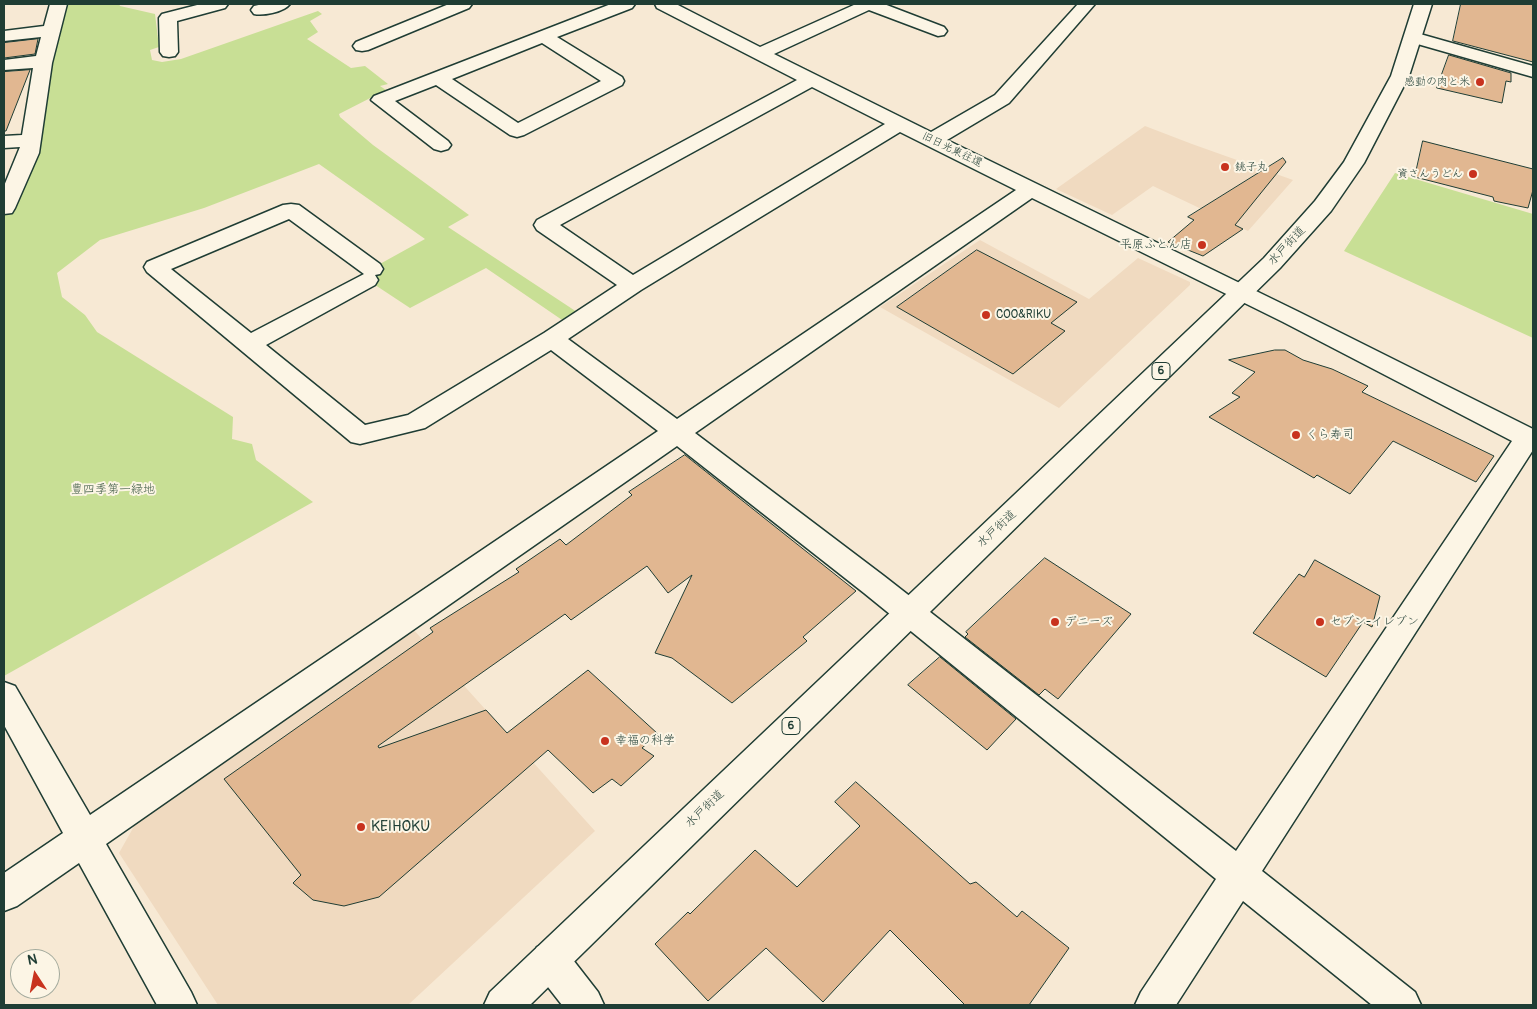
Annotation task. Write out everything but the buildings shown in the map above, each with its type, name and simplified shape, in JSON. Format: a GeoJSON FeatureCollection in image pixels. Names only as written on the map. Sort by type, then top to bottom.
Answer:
{"type":"FeatureCollection","features":[{"type":"Feature","properties":{"kind":"main road"},"geometry":{"type":"LineString","coordinates":[[4,208],[29,153],[44,61],[58,4]]}},
{"type":"Feature","properties":{"kind":"main road"},"geometry":{"type":"LineString","coordinates":[[169,52],[168,18],[219,4]]}},
{"type":"Feature","properties":{"kind":"main road"},"geometry":{"type":"LineString","coordinates":[[260,10],[281,4]]}},
{"type":"Feature","properties":{"kind":"main road"},"geometry":{"type":"LineString","coordinates":[[362,46],[463,4]]}},
{"type":"Feature","properties":{"kind":"main road"},"geometry":{"type":"LineString","coordinates":[[441,145],[381,100],[626,4]]}},
{"type":"Feature","properties":{"kind":"main road","name":"旧日光東往還"},"geometry":{"type":"LineString","coordinates":[[663,4],[899,124],[1242,292],[1530,438]]}},
{"type":"Feature","properties":{"kind":"main road"},"geometry":{"type":"LineString","coordinates":[[761,53],[869,4],[938,31]]}},
{"type":"Feature","properties":{"kind":"main road"},"geometry":{"type":"LineString","coordinates":[[932,140],[1002,98],[1086,4]]}},
{"type":"Feature","properties":{"kind":"main road","name":"水戸街道"},"geometry":{"type":"LineString","coordinates":[[503,1005],[909,612],[1081,449],[1242,292],[1323,206],[1354,163],[1400,76],[1422,4]]}},
{"type":"Feature","properties":{"kind":"main road"},"geometry":{"type":"LineString","coordinates":[[4,36],[51,30]]}},
{"type":"Feature","properties":{"kind":"main road"},"geometry":{"type":"LineString","coordinates":[[438,78],[517,131],[615,81],[543,36]]}},
{"type":"Feature","properties":{"kind":"main road"},"geometry":{"type":"LineString","coordinates":[[1413,37],[1533,72]]}},
{"type":"Feature","properties":{"kind":"main road"},"geometry":{"type":"LineString","coordinates":[[4,65],[44,61]]}},
{"type":"Feature","properties":{"kind":"main road"},"geometry":{"type":"LineString","coordinates":[[633,285],[546,225],[812,79]]}},
{"type":"Feature","properties":{"kind":"main road"},"geometry":{"type":"LineString","coordinates":[[249,344],[370,274],[290,210],[156,268],[360,435],[416,422],[552,339],[633,285],[899,124]]}},
{"type":"Feature","properties":{"kind":"main road"},"geometry":{"type":"LineString","coordinates":[[4,142],[31,140]]}},
{"type":"Feature","properties":{"kind":"main road"},"geometry":{"type":"LineString","coordinates":[[4,894],[1031,189]]}},
{"type":"Feature","properties":{"kind":"main road"},"geometry":{"type":"LineString","coordinates":[[552,339],[678,432],[909,612],[1402,1005]]}},
{"type":"Feature","properties":{"kind":"main road"},"geometry":{"type":"LineString","coordinates":[[1154,1005],[1238,875],[1530,438]]}},
{"type":"Feature","properties":{"kind":"main road"},"geometry":{"type":"LineString","coordinates":[[4,696],[83,840],[178,1005]]}},
{"type":"Feature","properties":{"kind":"main road"},"geometry":{"type":"LineString","coordinates":[[550,960],[585,1005]]}},
{"type":"Feature","properties":{"kind":"shaded area"},"geometry":{"type":"Polygon","coordinates":[[[1145,126],[1293,180],[1248,231],[1153,186],[1112,215],[1056,189],[1145,126]]]}},
{"type":"Feature","properties":{"kind":"shaded area"},"geometry":{"type":"Polygon","coordinates":[[[980,240],[1089,299],[1138,258],[1190,282],[1190,285],[1059,408],[880,307],[980,240]]]}},
{"type":"Feature","properties":{"kind":"shaded area"},"geometry":{"type":"Polygon","coordinates":[[[412,628],[595,831],[408,1005],[218,1005],[119,853],[137,821],[412,628]]]}},
{"type":"Feature","properties":{"kind":"green space","name":"豊四季第一緑地"},"geometry":{"type":"Polygon","coordinates":[[[64,4],[119,4],[120,6],[155,14],[159,47],[150,50],[152,60],[162,62],[181,59],[318,11],[322,14],[310,21],[318,32],[307,39],[351,68],[365,66],[388,84],[380,86],[386,90],[339,114],[340,117],[373,145],[469,215],[448,227],[580,314],[568,324],[486,268],[410,308],[360,275],[425,239],[319,164],[204,208],[100,240],[57,273],[62,297],[85,315],[97,332],[233,417],[232,439],[252,444],[256,460],[313,502],[4,676],[4,213],[12,196],[59,32],[64,4]]]}},
{"type":"Feature","properties":{"kind":"green space"},"geometry":{"type":"Polygon","coordinates":[[[1395,173],[1533,214],[1533,338],[1344,251],[1395,173]]]}},
{"type":"Feature","properties":{"kind":"place","name":"感動の肉と米"},"geometry":{"type":"Point","coordinates":[1480,82]}},
{"type":"Feature","properties":{"kind":"place","name":"銚子丸"},"geometry":{"type":"Point","coordinates":[1225,167]}},
{"type":"Feature","properties":{"kind":"place","name":"資さんうどん"},"geometry":{"type":"Point","coordinates":[1473,174]}},
{"type":"Feature","properties":{"kind":"place","name":"平原ふとん店"},"geometry":{"type":"Point","coordinates":[1202,245]}},
{"type":"Feature","properties":{"kind":"place","name":"COO&RIKU"},"geometry":{"type":"Point","coordinates":[986,315]}},
{"type":"Feature","properties":{"kind":"place","name":"くら寿司"},"geometry":{"type":"Point","coordinates":[1296,435]}},
{"type":"Feature","properties":{"kind":"place","name":"デニーズ"},"geometry":{"type":"Point","coordinates":[1055,622]}},
{"type":"Feature","properties":{"kind":"place","name":"セブン-イレブン"},"geometry":{"type":"Point","coordinates":[1320,622]}},
{"type":"Feature","properties":{"kind":"place","name":"幸福の科学"},"geometry":{"type":"Point","coordinates":[605,741]}},
{"type":"Feature","properties":{"kind":"place","name":"KEIHOKU"},"geometry":{"type":"Point","coordinates":[361,827]}}]}
